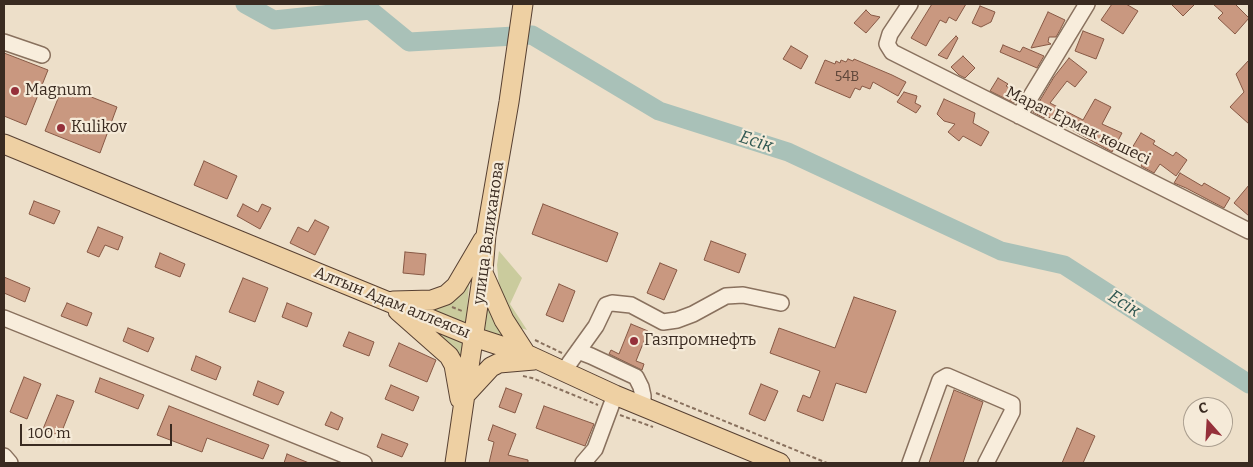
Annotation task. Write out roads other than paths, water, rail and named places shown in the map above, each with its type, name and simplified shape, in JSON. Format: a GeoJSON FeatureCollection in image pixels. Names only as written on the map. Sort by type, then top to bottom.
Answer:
{"type":"FeatureCollection","features":[{"type":"Feature","properties":{"kind":"main road","name":"улица Валиханова"},"geometry":{"type":"LineString","coordinates":[[455,463],[483,271],[486,235],[509,102],[523,4]]}},
{"type":"Feature","properties":{"kind":"main road","name":"Алтын Адам аллеясы"},"geometry":{"type":"LineString","coordinates":[[4,144],[474,337],[572,361],[615,395],[780,463]]}},
{"type":"Feature","properties":{"kind":"main road"},"geometry":{"type":"LineString","coordinates":[[388,302],[432,300],[446,295],[456,286],[486,235]]}},
{"type":"Feature","properties":{"kind":"main road"},"geometry":{"type":"LineString","coordinates":[[464,401],[491,367],[533,351],[504,320],[483,271]]}},
{"type":"Feature","properties":{"kind":"main road"},"geometry":{"type":"LineString","coordinates":[[388,302],[449,356],[454,365],[464,401]]}},
{"type":"Feature","properties":{"kind":"street","name":"Марат Ермак көшесі"},"geometry":{"type":"LineString","coordinates":[[910,4],[890,34],[887,44],[892,52],[1249,231]]}},
{"type":"Feature","properties":{"kind":"street"},"geometry":{"type":"LineString","coordinates":[[1018,116],[1087,4]]}},
{"type":"Feature","properties":{"kind":"street"},"geometry":{"type":"LineString","coordinates":[[4,42],[42,55]]}},
{"type":"Feature","properties":{"kind":"street"},"geometry":{"type":"LineString","coordinates":[[643,407],[641,387],[636,377],[572,361],[596,326],[606,305],[612,303],[631,305],[663,322],[677,320],[693,314],[726,296],[743,294],[781,303]]}},
{"type":"Feature","properties":{"kind":"street"},"geometry":{"type":"LineString","coordinates":[[4,318],[364,463]]}},
{"type":"Feature","properties":{"kind":"street"},"geometry":{"type":"LineString","coordinates":[[910,463],[940,380],[947,376],[1012,404],[1012,412],[986,463]]}},
{"type":"Feature","properties":{"kind":"street"},"geometry":{"type":"LineString","coordinates":[[583,463],[595,449],[615,395]]}},
{"type":"Feature","properties":{"kind":"street"},"geometry":{"type":"LineString","coordinates":[[4,456],[10,463]]}},
{"type":"Feature","properties":{"kind":"waterway","name":"Есік"},"geometry":{"type":"LineString","coordinates":[[245,4],[274,20],[370,10],[409,42],[532,35],[659,111],[788,152],[1001,251],[1064,265],[1249,384]]}},
{"type":"Feature","properties":{"kind":"place","name":"Magnum"},"geometry":{"type":"Point","coordinates":[15,91]}},
{"type":"Feature","properties":{"kind":"place","name":"Kulikov"},"geometry":{"type":"Point","coordinates":[61,128]}},
{"type":"Feature","properties":{"kind":"place","name":"Газпромнефть"},"geometry":{"type":"Point","coordinates":[634,341]}}]}
